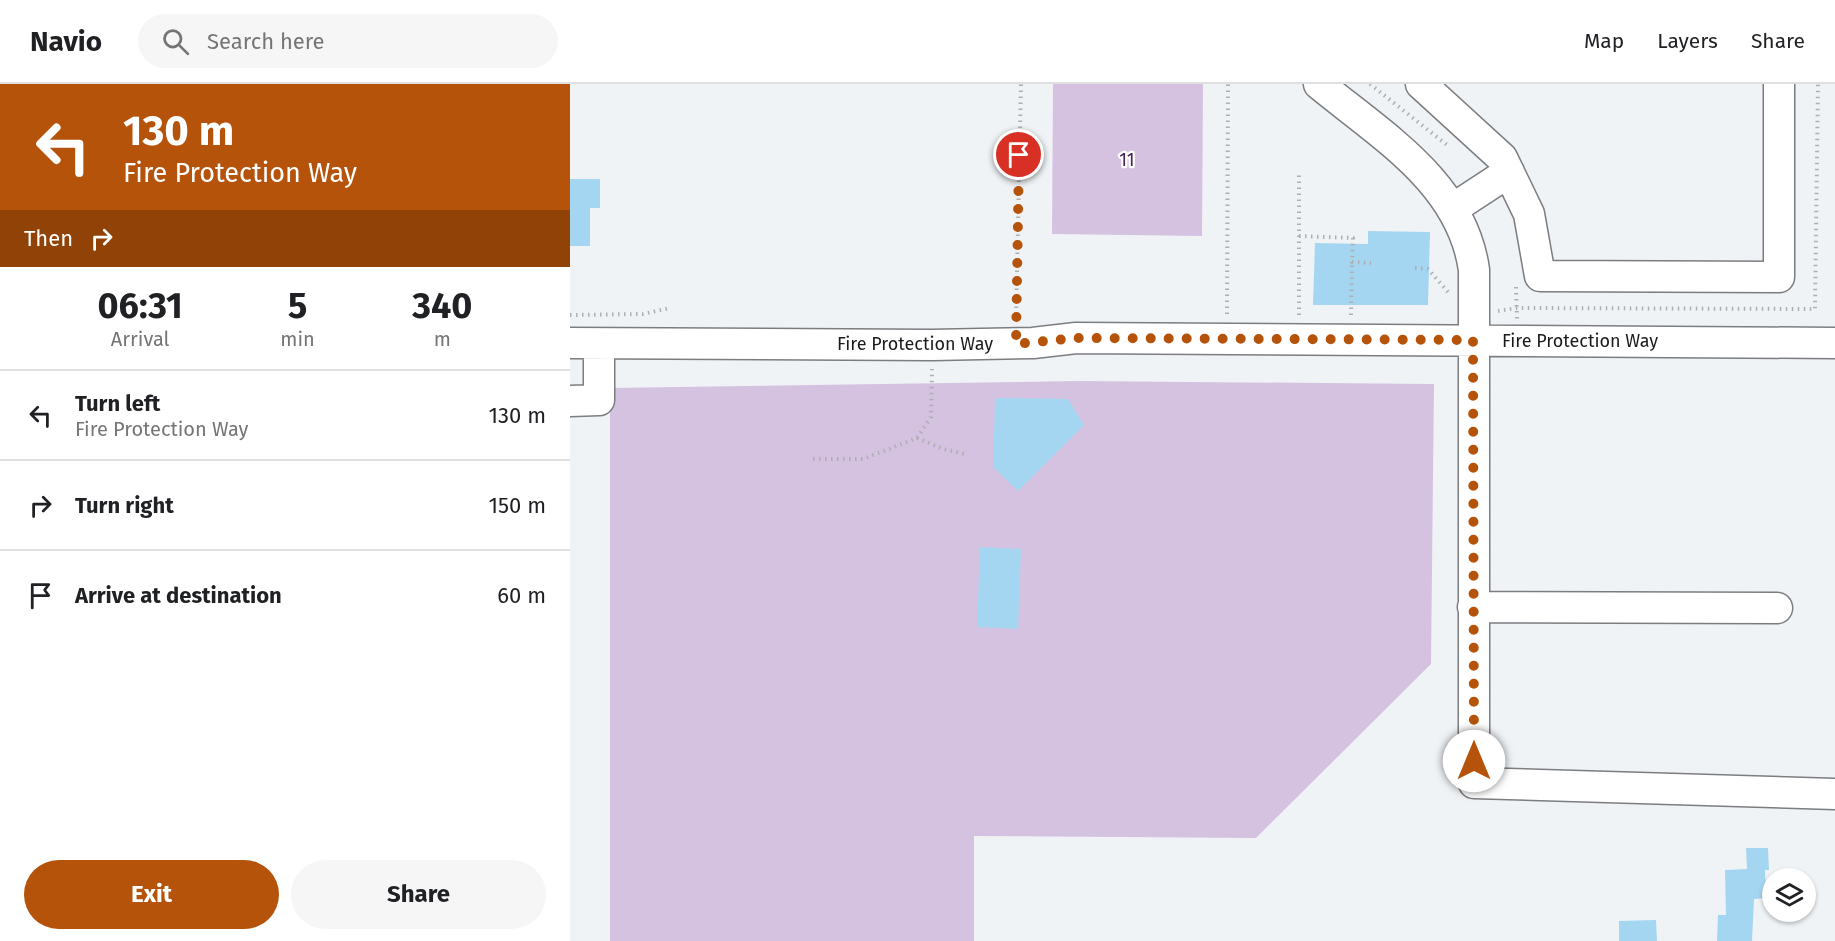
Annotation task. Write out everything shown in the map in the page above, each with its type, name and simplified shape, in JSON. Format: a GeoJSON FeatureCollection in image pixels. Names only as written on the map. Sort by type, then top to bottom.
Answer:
{"type":"FeatureCollection","features":[{"type":"Feature","properties":{"kind":"lane"},"geometry":{"type":"LineString","coordinates":[[1319,84],[1411,160],[1437,186],[1454,208],[1471,247],[1474,270],[1474,783],[1835,794]]}},
{"type":"Feature","properties":{"kind":"lane"},"geometry":{"type":"LineString","coordinates":[[1421,84],[1502,158],[1529,214],[1540,276],[1779,278],[1779,84]]}},
{"type":"Feature","properties":{"kind":"lane"},"geometry":{"type":"LineString","coordinates":[[1454,208],[1509,172]]}},
{"type":"Feature","properties":{"kind":"lane","name":"Fire Protection Way"},"geometry":{"type":"LineString","coordinates":[[584,343],[932,345],[1016,344],[1077,338],[1835,343]]}},
{"type":"Feature","properties":{"kind":"lane"},"geometry":{"type":"LineString","coordinates":[[570,401],[599,400],[584,343]]}},
{"type":"Feature","properties":{"kind":"lane"},"geometry":{"type":"LineString","coordinates":[[1473,607],[1777,608]]}},
{"type":"Feature","properties":{"kind":"path"},"geometry":{"type":"LineString","coordinates":[[1016,344],[1021,84]]}},
{"type":"Feature","properties":{"kind":"path"},"geometry":{"type":"LineString","coordinates":[[1227,339],[1228,84]]}},
{"type":"Feature","properties":{"kind":"path"},"geometry":{"type":"LineString","coordinates":[[1299,172],[1299,322]]}},
{"type":"Feature","properties":{"kind":"path"},"geometry":{"type":"LineString","coordinates":[[1299,236],[1353,238],[1351,322]]}},
{"type":"Feature","properties":{"kind":"path"},"geometry":{"type":"LineString","coordinates":[[1352,262],[1371,263]]}},
{"type":"Feature","properties":{"kind":"path"},"geometry":{"type":"LineString","coordinates":[[1415,268],[1428,270],[1453,298]]}},
{"type":"Feature","properties":{"kind":"path"},"geometry":{"type":"LineString","coordinates":[[570,315],[632,315],[670,308]]}},
{"type":"Feature","properties":{"kind":"path"},"geometry":{"type":"LineString","coordinates":[[813,459],[862,459],[917,438],[931,417],[932,345]]}},
{"type":"Feature","properties":{"kind":"path"},"geometry":{"type":"LineString","coordinates":[[917,438],[943,449],[965,454]]}},
{"type":"Feature","properties":{"kind":"green space","name":"11"},"geometry":{"type":"Polygon","coordinates":[[[1053,84],[1203,84],[1202,236],[1052,234],[1053,84]]]}},
{"type":"Feature","properties":{"kind":"green space"},"geometry":{"type":"Polygon","coordinates":[[[1078,381],[1434,384],[1431,664],[1256,838],[974,836],[974,941],[610,941],[610,388],[1078,381]]]}},
{"type":"Feature","properties":{"kind":"building"},"geometry":{"type":"Polygon","coordinates":[[[570,179],[600,179],[600,208],[590,208],[590,246],[570,246],[570,179]]]}},
{"type":"Feature","properties":{"kind":"building"},"geometry":{"type":"Polygon","coordinates":[[[1368,231],[1430,232],[1428,305],[1313,305],[1315,243],[1368,244],[1368,231]]]}},
{"type":"Feature","properties":{"kind":"building"},"geometry":{"type":"Polygon","coordinates":[[[995,398],[1068,399],[1084,425],[1018,491],[993,467],[995,398]]]}},
{"type":"Feature","properties":{"kind":"building"},"geometry":{"type":"Polygon","coordinates":[[[980,547],[1021,549],[1018,629],[977,627],[980,547]]]}},
{"type":"Feature","properties":{"kind":"building"},"geometry":{"type":"Polygon","coordinates":[[[1746,848],[1768,848],[1769,868],[1762,868],[1762,898],[1754,899],[1752,941],[1717,941],[1718,915],[1726,915],[1725,870],[1747,869],[1746,848]]]}},
{"type":"Feature","properties":{"kind":"building"},"geometry":{"type":"Polygon","coordinates":[[[1656,920],[1657,941],[1619,941],[1619,921],[1656,920]]]}},
{"type":"Feature","properties":{"kind":"route"},"geometry":{"type":"LineString","coordinates":[[1019,155],[1016,344],[1077,338],[1473,340],[1474,761]]}}]}
